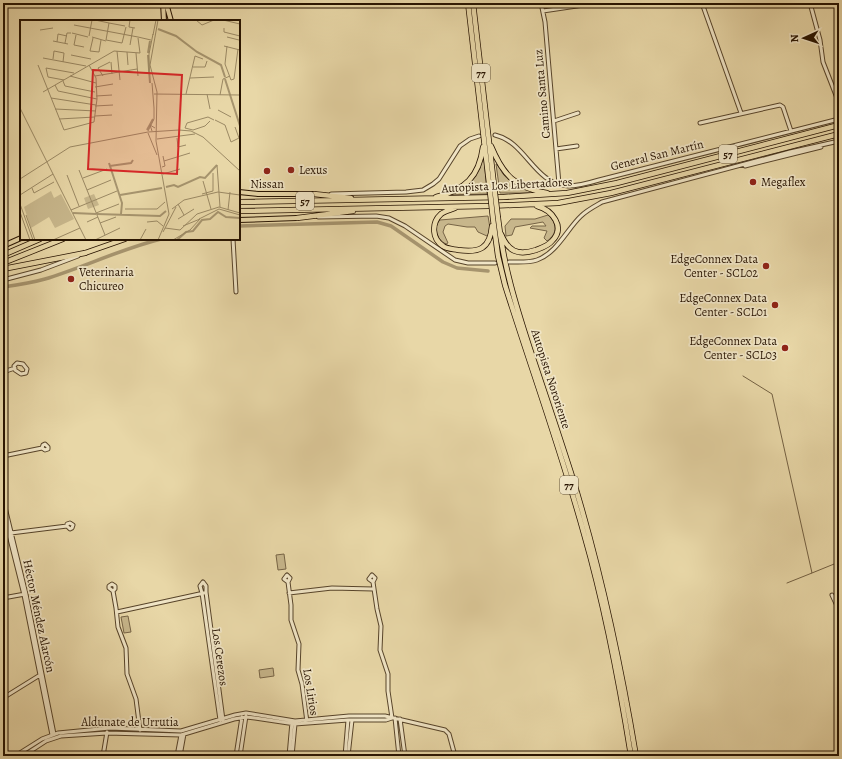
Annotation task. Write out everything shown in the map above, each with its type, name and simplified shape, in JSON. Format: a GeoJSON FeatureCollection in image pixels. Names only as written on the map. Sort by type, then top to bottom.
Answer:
{"type":"FeatureCollection","features":[{"type":"Feature","properties":{"kind":"highway","name":"Autopista Nororiente"},"geometry":{"type":"LineString","coordinates":[[468,3],[489,183],[495,218],[499,228],[504,262],[512,292],[572,477],[600,575],[618,652],[636,756]]}},
{"type":"Feature","properties":{"kind":"highway","name":"Autopista Nororiente"},"geometry":{"type":"LineString","coordinates":[[473,3],[494,185],[498,256],[505,285],[572,494],[596,578],[615,662],[632,756]]}},
{"type":"Feature","properties":{"kind":"highway","name":"Autopista Los Libertadores"},"geometry":{"type":"LineString","coordinates":[[240,202],[425,199],[556,194],[603,186],[839,125]]}},
{"type":"Feature","properties":{"kind":"highway"},"geometry":{"type":"LineString","coordinates":[[425,199],[454,192],[470,179],[477,169],[481,157],[483,132]]}},
{"type":"Feature","properties":{"kind":"highway","name":"Autopista Los Libertadores"},"geometry":{"type":"LineString","coordinates":[[240,211],[369,209],[532,204],[569,201],[611,193],[839,134]]}},
{"type":"Feature","properties":{"kind":"highway"},"geometry":{"type":"LineString","coordinates":[[489,140],[501,167],[513,181],[529,189],[556,194]]}},
{"type":"Feature","properties":{"kind":"highway"},"geometry":{"type":"LineString","coordinates":[[314,194],[370,200]]}},
{"type":"Feature","properties":{"kind":"highway"},"geometry":{"type":"LineString","coordinates":[[499,228],[506,244],[517,252],[528,252],[550,244],[555,238],[557,232],[556,220],[551,213],[545,209],[532,204]]}},
{"type":"Feature","properties":{"kind":"highway"},"geometry":{"type":"LineString","coordinates":[[461,206],[443,213],[435,222],[435,236],[439,243],[446,248],[471,251],[483,248],[490,238],[495,218]]}},
{"type":"Feature","properties":{"kind":"highway"},"geometry":{"type":"LineString","coordinates":[[297,218],[369,209]]}},
{"type":"Feature","properties":{"kind":"highway"},"geometry":{"type":"LineString","coordinates":[[3,254],[38,240]]}},
{"type":"Feature","properties":{"kind":"highway"},"geometry":{"type":"LineString","coordinates":[[3,263],[60,240]]}},
{"type":"Feature","properties":{"kind":"highway"},"geometry":{"type":"LineString","coordinates":[[3,268],[86,253]]}},
{"type":"Feature","properties":{"kind":"main road"},"geometry":{"type":"LineString","coordinates":[[164,20],[165,3]]}},
{"type":"Feature","properties":{"kind":"main road"},"geometry":{"type":"LineString","coordinates":[[165,3],[171,20]]}},
{"type":"Feature","properties":{"kind":"main road"},"geometry":{"type":"LineString","coordinates":[[240,192],[258,194],[314,194]]}},
{"type":"Feature","properties":{"kind":"main road"},"geometry":{"type":"LineString","coordinates":[[240,220],[297,218]]}},
{"type":"Feature","properties":{"kind":"main road"},"geometry":{"type":"LineString","coordinates":[[3,246],[20,238]]}},
{"type":"Feature","properties":{"kind":"main road"},"geometry":{"type":"LineString","coordinates":[[86,253],[121,240]]}},
{"type":"Feature","properties":{"kind":"street","name":"Camino Santa Luz"},"geometry":{"type":"LineString","coordinates":[[541,3],[554,121],[559,184]]}},
{"type":"Feature","properties":{"kind":"street"},"geometry":{"type":"LineString","coordinates":[[543,11],[597,3]]}},
{"type":"Feature","properties":{"kind":"street"},"geometry":{"type":"LineString","coordinates":[[694,3],[704,4],[741,113]]}},
{"type":"Feature","properties":{"kind":"street"},"geometry":{"type":"LineString","coordinates":[[810,3],[821,44],[823,62],[839,103]]}},
{"type":"Feature","properties":{"kind":"street"},"geometry":{"type":"LineString","coordinates":[[700,123],[781,105],[791,131]]}},
{"type":"Feature","properties":{"kind":"street"},"geometry":{"type":"LineString","coordinates":[[554,121],[578,113]]}},
{"type":"Feature","properties":{"kind":"street","name":"General San Martín"},"geometry":{"type":"LineString","coordinates":[[495,135],[504,138],[513,144],[542,175],[550,181],[571,186],[592,182],[839,119]]}},
{"type":"Feature","properties":{"kind":"street"},"geometry":{"type":"LineString","coordinates":[[314,194],[406,192],[422,190],[439,179],[460,146],[479,136]]}},
{"type":"Feature","properties":{"kind":"street"},"geometry":{"type":"LineString","coordinates":[[509,262],[532,261],[545,256],[582,215],[598,204],[616,198],[839,141]]}},
{"type":"Feature","properties":{"kind":"street"},"geometry":{"type":"LineString","coordinates":[[556,149],[577,146]]}},
{"type":"Feature","properties":{"kind":"street"},"geometry":{"type":"LineString","coordinates":[[297,218],[358,216],[385,217],[405,226],[455,260],[468,263],[495,263]]}},
{"type":"Feature","properties":{"kind":"street"},"geometry":{"type":"LineString","coordinates":[[233,240],[236,292]]}},
{"type":"Feature","properties":{"kind":"street"},"geometry":{"type":"LineString","coordinates":[[3,280],[40,270],[86,253]]}},
{"type":"Feature","properties":{"kind":"street"},"geometry":{"type":"LineString","coordinates":[[3,372],[15,368]]}},
{"type":"Feature","properties":{"kind":"street"},"geometry":{"type":"LineString","coordinates":[[3,456],[42,448]]}},
{"type":"Feature","properties":{"kind":"street","name":"Héctor Méndez Alarcón"},"geometry":{"type":"LineString","coordinates":[[3,499],[25,594],[53,736]]}},
{"type":"Feature","properties":{"kind":"street","name":"Héctor Méndez Alarcón"},"geometry":{"type":"LineString","coordinates":[[3,511],[11,533]]}},
{"type":"Feature","properties":{"kind":"street"},"geometry":{"type":"LineString","coordinates":[[3,534],[67,526]]}},
{"type":"Feature","properties":{"kind":"street","name":"Los Lirios"},"geometry":{"type":"LineString","coordinates":[[288,582],[291,620],[298,644],[298,670],[302,684],[307,722]]}},
{"type":"Feature","properties":{"kind":"street"},"geometry":{"type":"LineString","coordinates":[[373,582],[377,610],[381,623],[380,648],[388,674],[388,691],[399,756]]}},
{"type":"Feature","properties":{"kind":"street"},"geometry":{"type":"LineString","coordinates":[[290,593],[332,588],[373,589]]}},
{"type":"Feature","properties":{"kind":"street"},"geometry":{"type":"LineString","coordinates":[[113,590],[118,627],[126,648],[127,674],[135,696],[140,732]]}},
{"type":"Feature","properties":{"kind":"street","name":"Los Cerezos"},"geometry":{"type":"LineString","coordinates":[[117,612],[204,590],[222,723]]}},
{"type":"Feature","properties":{"kind":"street"},"geometry":{"type":"LineString","coordinates":[[3,598],[25,594]]}},
{"type":"Feature","properties":{"kind":"street"},"geometry":{"type":"LineString","coordinates":[[832,595],[839,610]]}},
{"type":"Feature","properties":{"kind":"street"},"geometry":{"type":"LineString","coordinates":[[3,698],[41,674]]}},
{"type":"Feature","properties":{"kind":"street"},"geometry":{"type":"LineString","coordinates":[[240,756],[244,713]]}},
{"type":"Feature","properties":{"kind":"street","name":"Aldunate de Urrutia"},"geometry":{"type":"LineString","coordinates":[[23,756],[53,736],[106,732],[183,731],[244,713],[294,722]]}},
{"type":"Feature","properties":{"kind":"street"},"geometry":{"type":"LineString","coordinates":[[236,756],[244,717]]}},
{"type":"Feature","properties":{"kind":"street","name":"Aldunate de Urrutia"},"geometry":{"type":"LineString","coordinates":[[15,756],[42,739],[53,736],[107,728],[182,735],[244,717],[294,722],[350,718],[386,720],[393,718],[400,719],[445,730],[449,734],[455,756]]}},
{"type":"Feature","properties":{"kind":"street"},"geometry":{"type":"LineString","coordinates":[[344,756],[350,718]]}},
{"type":"Feature","properties":{"kind":"street"},"geometry":{"type":"LineString","coordinates":[[348,756],[350,718]]}},
{"type":"Feature","properties":{"kind":"street"},"geometry":{"type":"LineString","coordinates":[[400,719],[405,756]]}},
{"type":"Feature","properties":{"kind":"street"},"geometry":{"type":"LineString","coordinates":[[291,756],[294,722]]}},
{"type":"Feature","properties":{"kind":"street"},"geometry":{"type":"LineString","coordinates":[[103,756],[107,728]]}},
{"type":"Feature","properties":{"kind":"street"},"geometry":{"type":"LineString","coordinates":[[179,756],[183,731]]}},
{"type":"Feature","properties":{"kind":"shaded area"},"geometry":{"type":"Polygon","coordinates":[[[481,158],[484,158],[487,194],[444,195],[464,188],[481,158]]]}},
{"type":"Feature","properties":{"kind":"shaded area"},"geometry":{"type":"Polygon","coordinates":[[[496,164],[503,174],[514,184],[537,193],[500,193],[496,164]]]}},
{"type":"Feature","properties":{"kind":"shaded area"},"geometry":{"type":"Polygon","coordinates":[[[548,215],[555,224],[555,232],[547,241],[544,238],[547,231],[530,228],[532,226],[546,226],[543,222],[515,227],[512,235],[506,236],[505,226],[511,219],[535,219],[548,215]]]}},
{"type":"Feature","properties":{"kind":"shaded area"},"geometry":{"type":"Polygon","coordinates":[[[488,216],[490,228],[489,235],[487,236],[478,232],[475,227],[448,224],[445,226],[443,232],[448,243],[446,244],[443,242],[438,236],[436,229],[440,220],[488,216]]]}},
{"type":"Feature","properties":{"kind":"shaded area"},"geometry":{"type":"Polygon","coordinates":[[[284,554],[286,569],[278,570],[276,555],[284,554]]]}},
{"type":"Feature","properties":{"kind":"shaded area"},"geometry":{"type":"Polygon","coordinates":[[[128,616],[131,632],[124,633],[121,617],[128,616]]]}},
{"type":"Feature","properties":{"kind":"shaded area"},"geometry":{"type":"Polygon","coordinates":[[[273,668],[274,676],[260,678],[259,670],[273,668]]]}},
{"type":"Feature","properties":{"kind":"waterway"},"geometry":{"type":"LineString","coordinates":[[240,226],[377,222],[391,226],[443,262],[457,268],[488,271]]}},
{"type":"Feature","properties":{"kind":"waterway"},"geometry":{"type":"LineString","coordinates":[[3,287],[45,279],[157,240]]}},
{"type":"Feature","properties":{"kind":"waterway"},"geometry":{"type":"LineString","coordinates":[[743,376],[772,394],[812,573],[787,583]]}},
{"type":"Feature","properties":{"kind":"waterway"},"geometry":{"type":"LineString","coordinates":[[812,573],[839,562]]}},
{"type":"Feature","properties":{"kind":"tunnel"},"geometry":{"type":"LineString","coordinates":[[479,136],[495,135]]}},
{"type":"Feature","properties":{"kind":"place","name":"Lexus"},"geometry":{"type":"Point","coordinates":[291,170]}},
{"type":"Feature","properties":{"kind":"place","name":"Nissan"},"geometry":{"type":"Point","coordinates":[267,171]}},
{"type":"Feature","properties":{"kind":"place","name":"Megaflex"},"geometry":{"type":"Point","coordinates":[753,182]}},
{"type":"Feature","properties":{"kind":"place","name":"EdgeConnex Data Center - SCL02"},"geometry":{"type":"Point","coordinates":[766,266]}},
{"type":"Feature","properties":{"kind":"place","name":"Veterinaria Chicureo"},"geometry":{"type":"Point","coordinates":[71,279]}},
{"type":"Feature","properties":{"kind":"place","name":"EdgeConnex Data Center - SCL01"},"geometry":{"type":"Point","coordinates":[775,305]}},
{"type":"Feature","properties":{"kind":"place","name":"EdgeConnex Data Center - SCL03"},"geometry":{"type":"Point","coordinates":[785,348]}}]}
